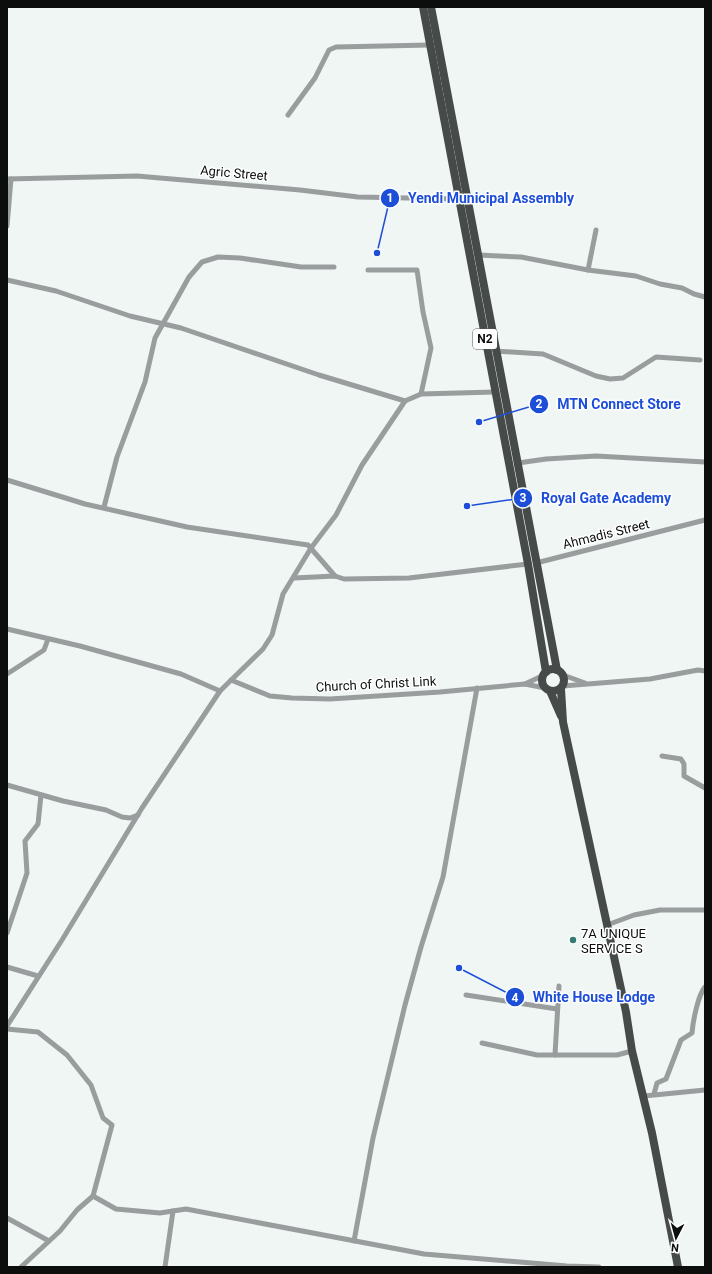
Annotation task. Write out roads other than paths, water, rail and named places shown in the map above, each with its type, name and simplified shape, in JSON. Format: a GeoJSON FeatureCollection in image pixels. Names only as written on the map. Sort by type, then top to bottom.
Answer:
{"type":"FeatureCollection","features":[{"type":"Feature","properties":{"kind":"highway","name":"N2"},"geometry":{"type":"LineString","coordinates":[[423,7],[463,198],[478,255],[495,351],[518,463],[545,673]]}},
{"type":"Feature","properties":{"kind":"highway","name":"N2"},"geometry":{"type":"LineString","coordinates":[[431,7],[495,392],[532,564],[560,673]]}},
{"type":"Feature","properties":{"kind":"highway"},"geometry":{"type":"LineString","coordinates":[[563,722],[547,689],[542,683],[545,673],[551,670],[560,673],[564,681],[562,688],[563,722],[607,925],[632,1051],[644,1096],[678,1267]]}},
{"type":"Feature","properties":{"kind":"highway"},"geometry":{"type":"LineString","coordinates":[[547,689],[556,691],[562,688]]}},
{"type":"Feature","properties":{"kind":"street"},"geometry":{"type":"LineString","coordinates":[[288,115],[315,78],[330,50],[336,47],[430,45]]}},
{"type":"Feature","properties":{"kind":"street","name":"Agric Street"},"geometry":{"type":"LineString","coordinates":[[9,179],[137,176],[358,197],[463,198]]}},
{"type":"Feature","properties":{"kind":"street"},"geometry":{"type":"LineString","coordinates":[[7,226],[9,179]]}},
{"type":"Feature","properties":{"kind":"street"},"geometry":{"type":"LineString","coordinates":[[588,270],[596,230]]}},
{"type":"Feature","properties":{"kind":"street"},"geometry":{"type":"LineString","coordinates":[[478,255],[521,257],[588,270],[636,276],[660,284],[682,288],[694,294],[705,297]]}},
{"type":"Feature","properties":{"kind":"street"},"geometry":{"type":"LineString","coordinates":[[104,507],[117,457],[130,418],[140,399],[155,338],[161,323],[189,277],[202,262],[218,257],[240,258],[301,267],[334,267]]}},
{"type":"Feature","properties":{"kind":"street"},"geometry":{"type":"LineString","coordinates":[[368,270],[417,270],[422,312],[431,348],[421,394]]}},
{"type":"Feature","properties":{"kind":"street"},"geometry":{"type":"LineString","coordinates":[[7,280],[56,291],[130,316],[181,328],[319,375],[405,401]]}},
{"type":"Feature","properties":{"kind":"street"},"geometry":{"type":"LineString","coordinates":[[495,351],[543,354],[596,376],[610,379],[623,378],[656,357],[700,360]]}},
{"type":"Feature","properties":{"kind":"street"},"geometry":{"type":"LineString","coordinates":[[7,1026],[138,816],[220,691],[263,649],[272,635],[283,594],[311,548],[336,514],[362,465],[405,401],[421,394],[495,392]]}},
{"type":"Feature","properties":{"kind":"street"},"geometry":{"type":"LineString","coordinates":[[518,463],[546,459],[596,456],[705,462]]}},
{"type":"Feature","properties":{"kind":"street"},"geometry":{"type":"LineString","coordinates":[[7,480],[85,504],[104,507],[187,527],[251,538],[299,542],[311,548],[335,576]]}},
{"type":"Feature","properties":{"kind":"street","name":"Ahmadis Street"},"geometry":{"type":"LineString","coordinates":[[294,578],[335,576],[344,579],[409,578],[532,564],[705,520]]}},
{"type":"Feature","properties":{"kind":"street"},"geometry":{"type":"LineString","coordinates":[[7,629],[80,646],[181,674],[220,691]]}},
{"type":"Feature","properties":{"kind":"street"},"geometry":{"type":"LineString","coordinates":[[7,674],[44,650],[48,639]]}},
{"type":"Feature","properties":{"kind":"street"},"geometry":{"type":"LineString","coordinates":[[562,688],[586,683],[650,679],[698,670],[705,671]]}},
{"type":"Feature","properties":{"kind":"street","name":"Church of Christ Link"},"geometry":{"type":"LineString","coordinates":[[525,684],[545,673]]}},
{"type":"Feature","properties":{"kind":"street"},"geometry":{"type":"LineString","coordinates":[[560,673],[586,683]]}},
{"type":"Feature","properties":{"kind":"street","name":"Church of Christ Link"},"geometry":{"type":"LineString","coordinates":[[231,680],[270,696],[292,698],[330,699],[440,692],[525,684],[547,689]]}},
{"type":"Feature","properties":{"kind":"street"},"geometry":{"type":"LineString","coordinates":[[354,1242],[373,1138],[405,1005],[442,877],[477,688]]}},
{"type":"Feature","properties":{"kind":"street"},"geometry":{"type":"LineString","coordinates":[[662,756],[681,759],[684,764],[684,776],[705,788]]}},
{"type":"Feature","properties":{"kind":"street"},"geometry":{"type":"LineString","coordinates":[[7,785],[41,795],[106,810],[122,817],[130,818],[138,816]]}},
{"type":"Feature","properties":{"kind":"street"},"geometry":{"type":"LineString","coordinates":[[7,933],[27,873],[25,841],[38,824],[41,795]]}},
{"type":"Feature","properties":{"kind":"street"},"geometry":{"type":"LineString","coordinates":[[607,925],[634,915],[660,910],[705,910]]}},
{"type":"Feature","properties":{"kind":"street"},"geometry":{"type":"LineString","coordinates":[[7,967],[38,976]]}},
{"type":"Feature","properties":{"kind":"street"},"geometry":{"type":"LineString","coordinates":[[555,1055],[559,986]]}},
{"type":"Feature","properties":{"kind":"street"},"geometry":{"type":"LineString","coordinates":[[654,1094],[657,1083],[666,1079],[681,1040],[692,1033],[694,1017],[701,992],[705,987]]}},
{"type":"Feature","properties":{"kind":"street"},"geometry":{"type":"LineString","coordinates":[[466,996],[557,1008]]}},
{"type":"Feature","properties":{"kind":"street"},"geometry":{"type":"LineString","coordinates":[[7,1029],[38,1032],[67,1055],[91,1085],[103,1118],[112,1125],[93,1196],[77,1210],[68,1223],[22,1267]]}},
{"type":"Feature","properties":{"kind":"street"},"geometry":{"type":"LineString","coordinates":[[482,1042],[537,1055],[618,1055],[632,1051]]}},
{"type":"Feature","properties":{"kind":"street"},"geometry":{"type":"LineString","coordinates":[[644,1096],[705,1090]]}},
{"type":"Feature","properties":{"kind":"street"},"geometry":{"type":"LineString","coordinates":[[93,1196],[116,1209],[160,1213],[186,1208],[354,1242],[424,1254],[568,1266],[599,1267]]}},
{"type":"Feature","properties":{"kind":"street"},"geometry":{"type":"LineString","coordinates":[[165,1267],[173,1211]]}},
{"type":"Feature","properties":{"kind":"street"},"geometry":{"type":"LineString","coordinates":[[7,1218],[49,1241]]}},
{"type":"Feature","properties":{"kind":"place","name":"Yendi Municipal Assembly"},"geometry":{"type":"Point","coordinates":[377,253]}},
{"type":"Feature","properties":{"kind":"place","name":"MTN Connect Store"},"geometry":{"type":"Point","coordinates":[479,422]}},
{"type":"Feature","properties":{"kind":"place","name":"Royal Gate Academy"},"geometry":{"type":"Point","coordinates":[467,506]}},
{"type":"Feature","properties":{"kind":"place","name":"7A UNIQUE SERVICE S"},"geometry":{"type":"Point","coordinates":[573,940]}},
{"type":"Feature","properties":{"kind":"place","name":"White House Lodge"},"geometry":{"type":"Point","coordinates":[459,968]}}]}
